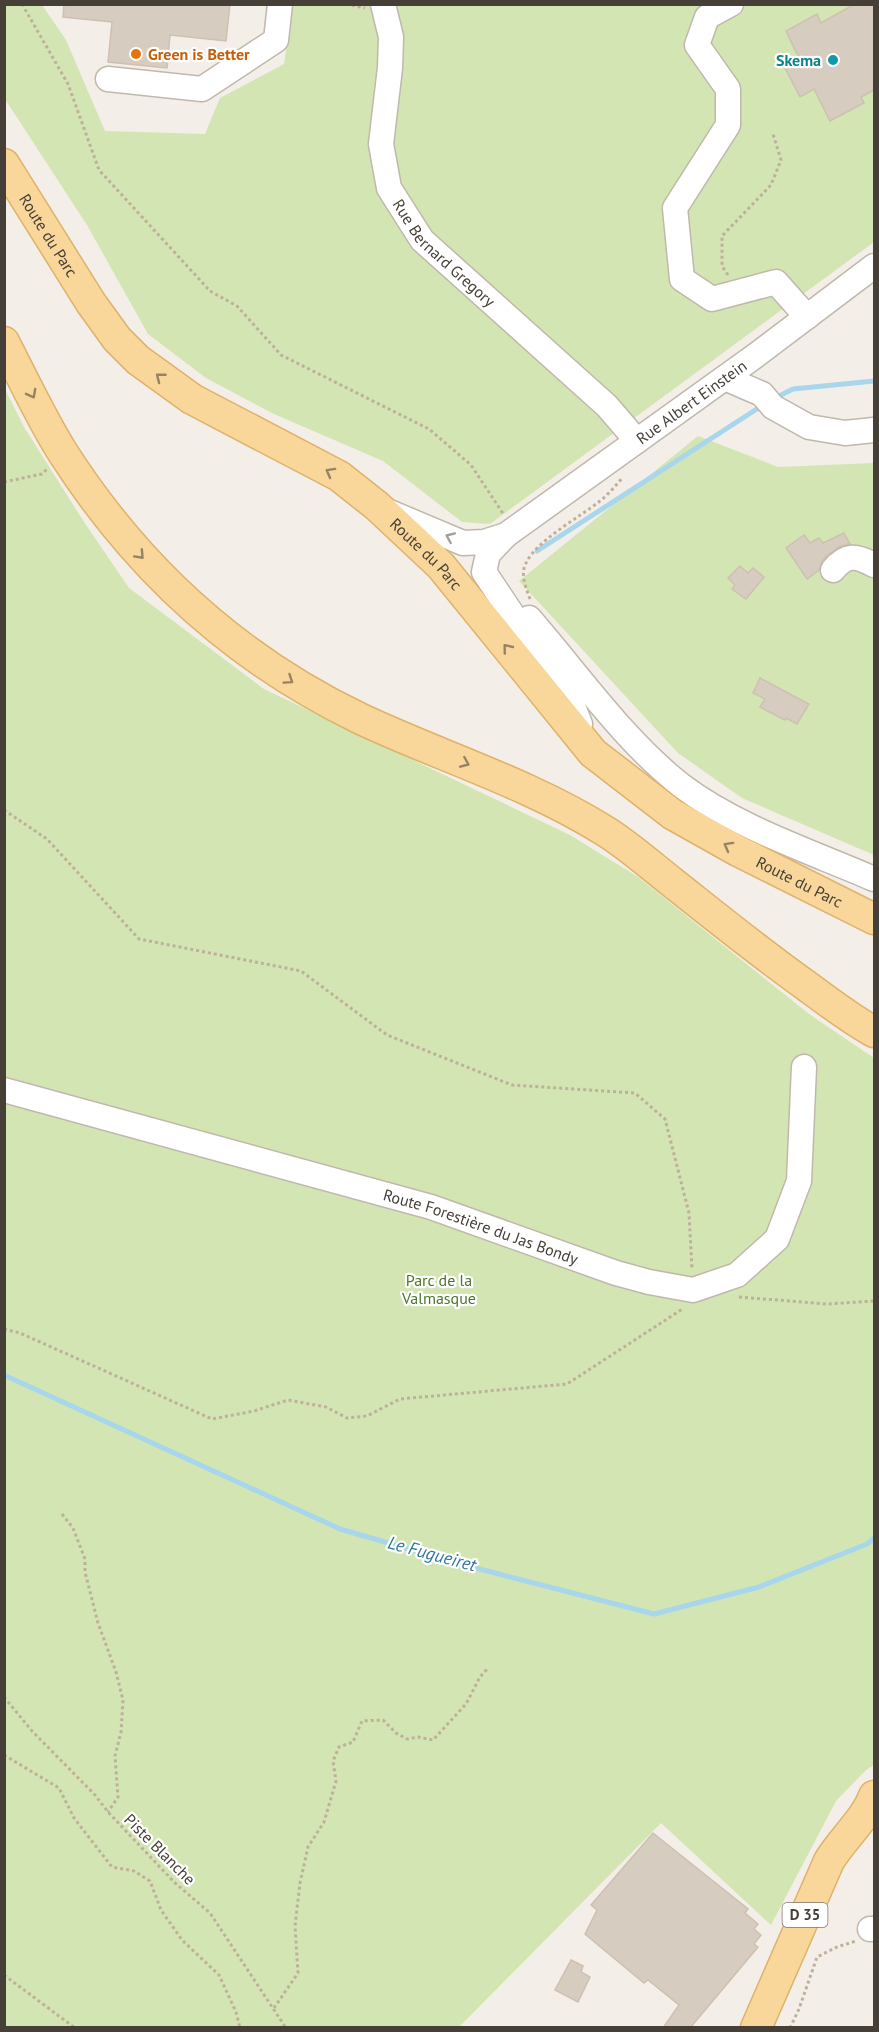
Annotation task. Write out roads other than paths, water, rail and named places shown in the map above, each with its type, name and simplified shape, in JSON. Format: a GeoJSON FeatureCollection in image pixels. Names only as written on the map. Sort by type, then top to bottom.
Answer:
{"type":"FeatureCollection","features":[{"type":"Feature","properties":{"kind":"main road","name":"Route du Parc"},"geometry":{"type":"LineString","coordinates":[[4,164],[91,303],[117,339],[138,360],[192,399],[339,476],[377,507],[441,566],[593,753],[672,814],[738,851],[874,919]]}},
{"type":"Feature","properties":{"kind":"main road"},"geometry":{"type":"LineString","coordinates":[[4,342],[63,452],[126,540],[170,587],[219,631],[297,685],[353,714],[524,787],[568,809],[621,842],[765,956],[846,1015],[874,1032]]}},
{"type":"Feature","properties":{"kind":"main road"},"geometry":{"type":"LineString","coordinates":[[735,932],[757,960],[800,998],[874,1052]]}},
{"type":"Feature","properties":{"kind":"main road","name":"D 35"},"geometry":{"type":"LineString","coordinates":[[756,2028],[829,1861],[841,1842],[872,1807]]}},
{"type":"Feature","properties":{"kind":"street"},"geometry":{"type":"LineString","coordinates":[[108,79],[202,89],[276,40],[280,4]]}},
{"type":"Feature","properties":{"kind":"street","name":"Rue Bernard Gregory"},"geometry":{"type":"LineString","coordinates":[[383,4],[391,37],[390,68],[381,144],[389,188],[422,240],[607,406],[637,441]]}},
{"type":"Feature","properties":{"kind":"street"},"geometry":{"type":"LineString","coordinates":[[731,4],[706,17],[697,45],[728,89],[728,125],[675,208],[682,279],[712,299],[776,282],[807,317]]}},
{"type":"Feature","properties":{"kind":"street","name":"Rue Albert Einstein"},"geometry":{"type":"LineString","coordinates":[[510,533],[755,356],[874,266]]}},
{"type":"Feature","properties":{"kind":"street"},"geometry":{"type":"LineString","coordinates":[[755,356],[768,400]]}},
{"type":"Feature","properties":{"kind":"street"},"geometry":{"type":"LineString","coordinates":[[724,378],[768,400],[809,427],[844,433],[874,430]]}},
{"type":"Feature","properties":{"kind":"street"},"geometry":{"type":"LineString","coordinates":[[377,507],[463,543],[484,542],[510,533]]}},
{"type":"Feature","properties":{"kind":"street"},"geometry":{"type":"LineString","coordinates":[[510,533],[488,554],[484,572],[572,704],[593,753]]}},
{"type":"Feature","properties":{"kind":"street","name":"Route du Parc"},"geometry":{"type":"LineString","coordinates":[[510,533],[496,560],[498,577],[515,602],[616,722],[662,768],[691,792],[733,817],[874,879]]}},
{"type":"Feature","properties":{"kind":"street"},"geometry":{"type":"LineString","coordinates":[[833,570],[842,560],[853,557],[874,565]]}},
{"type":"Feature","properties":{"kind":"street","name":"Route Forestière du Jas Bondy"},"geometry":{"type":"LineString","coordinates":[[4,1090],[431,1207],[616,1273],[693,1290],[737,1275],[777,1239],[799,1181],[804,1067]]}},
{"type":"Feature","properties":{"kind":"waterway"},"geometry":{"type":"LineString","coordinates":[[773,399],[793,389],[874,381]]}},
{"type":"Feature","properties":{"kind":"waterway"},"geometry":{"type":"LineString","coordinates":[[537,551],[763,405]]}},
{"type":"Feature","properties":{"kind":"waterway","name":"Le Fugueiret"},"geometry":{"type":"LineString","coordinates":[[4,1375],[340,1529],[468,1566],[654,1614],[759,1587],[867,1544],[874,1538]]}},
{"type":"Feature","properties":{"kind":"place","name":"Green is Better"},"geometry":{"type":"Point","coordinates":[136,54]}},
{"type":"Feature","properties":{"kind":"place","name":"Skema"},"geometry":{"type":"Point","coordinates":[833,60]}},
{"type":"Feature","properties":{"kind":"park label","name":"Parc de la Valmasque"},"geometry":{"type":"Point","coordinates":[439,1289]}}]}
